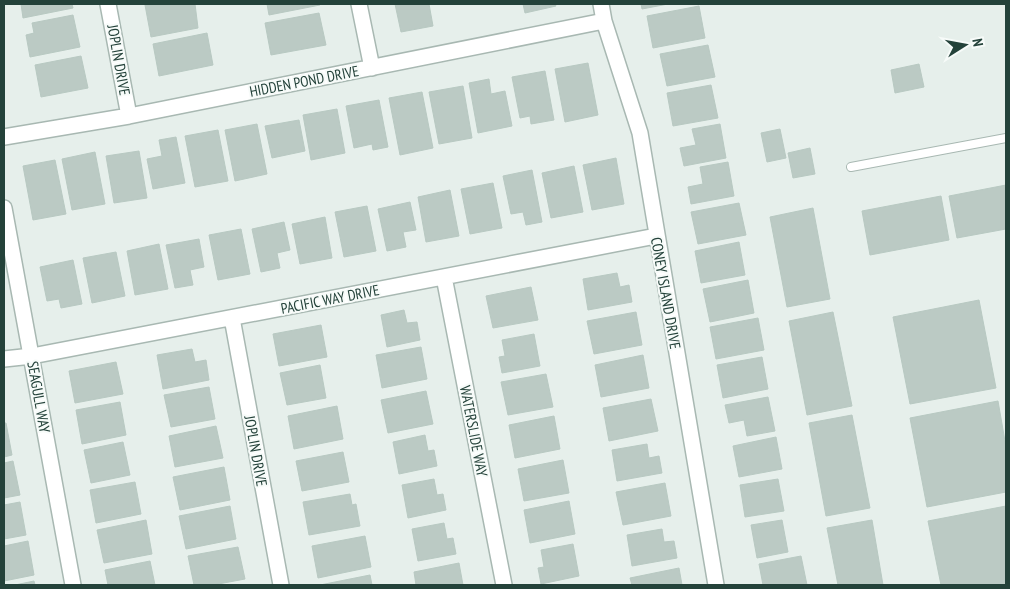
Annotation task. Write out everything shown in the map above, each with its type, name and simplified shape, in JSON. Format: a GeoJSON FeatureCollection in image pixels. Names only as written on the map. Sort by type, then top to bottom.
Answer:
{"type":"FeatureCollection","features":[{"type":"Feature","properties":{"kind":"street","name":"JOPLIN DRIVE"},"geometry":{"type":"LineString","coordinates":[[108,4],[129,116]]}},
{"type":"Feature","properties":{"kind":"street"},"geometry":{"type":"LineString","coordinates":[[359,4],[372,68]]}},
{"type":"Feature","properties":{"kind":"street","name":"CONEY ISLAND DRIVE"},"geometry":{"type":"LineString","coordinates":[[601,4],[604,21],[640,133],[716,585]]}},
{"type":"Feature","properties":{"kind":"street","name":"HIDDEN POND DRIVE"},"geometry":{"type":"LineString","coordinates":[[4,137],[129,116],[604,21]]}},
{"type":"Feature","properties":{"kind":"street","name":"SEAGULL WAY"},"geometry":{"type":"LineString","coordinates":[[4,208],[73,585]]}},
{"type":"Feature","properties":{"kind":"street","name":"PACIFIC WAY DRIVE"},"geometry":{"type":"LineString","coordinates":[[4,358],[32,356],[656,236]]}},
{"type":"Feature","properties":{"kind":"street","name":"WATERSLIDE WAY"},"geometry":{"type":"LineString","coordinates":[[444,277],[504,585]]}},
{"type":"Feature","properties":{"kind":"street","name":"JOPLIN DRIVE"},"geometry":{"type":"LineString","coordinates":[[232,318],[281,585]]}},
{"type":"Feature","properties":{"kind":"lane"},"geometry":{"type":"LineString","coordinates":[[851,167],[1006,138]]}},
{"type":"Feature","properties":{"kind":"building"},"geometry":{"type":"Polygon","coordinates":[[[21,4],[72,4],[73,8],[23,18],[21,4]]]}},
{"type":"Feature","properties":{"kind":"building"},"geometry":{"type":"Polygon","coordinates":[[[195,4],[198,28],[151,37],[145,5],[195,4]]]}},
{"type":"Feature","properties":{"kind":"building"},"geometry":{"type":"Polygon","coordinates":[[[267,4],[320,4],[320,5],[269,15],[267,4]]]}},
{"type":"Feature","properties":{"kind":"building"},"geometry":{"type":"Polygon","coordinates":[[[395,4],[429,4],[433,26],[401,32],[395,4]]]}},
{"type":"Feature","properties":{"kind":"building"},"geometry":{"type":"Polygon","coordinates":[[[523,4],[555,4],[556,6],[525,13],[523,4]]]}},
{"type":"Feature","properties":{"kind":"building"},"geometry":{"type":"Polygon","coordinates":[[[641,4],[668,4],[642,9],[641,4]]]}},
{"type":"Feature","properties":{"kind":"building"},"geometry":{"type":"Polygon","coordinates":[[[699,6],[705,38],[653,48],[647,16],[699,6]]]}},
{"type":"Feature","properties":{"kind":"building"},"geometry":{"type":"Polygon","coordinates":[[[319,13],[326,45],[271,55],[265,23],[319,13]]]}},
{"type":"Feature","properties":{"kind":"building"},"geometry":{"type":"Polygon","coordinates":[[[73,15],[80,47],[30,57],[26,35],[34,33],[32,23],[73,15]]]}},
{"type":"Feature","properties":{"kind":"building"},"geometry":{"type":"Polygon","coordinates":[[[207,33],[213,65],[159,76],[153,44],[207,33]]]}},
{"type":"Feature","properties":{"kind":"building"},"geometry":{"type":"Polygon","coordinates":[[[708,45],[715,77],[667,86],[660,54],[708,45]]]}},
{"type":"Feature","properties":{"kind":"building"},"geometry":{"type":"Polygon","coordinates":[[[81,56],[88,88],[41,97],[35,65],[81,56]]]}},
{"type":"Feature","properties":{"kind":"building"},"geometry":{"type":"Polygon","coordinates":[[[588,63],[598,115],[565,122],[555,69],[588,63]]]}},
{"type":"Feature","properties":{"kind":"building"},"geometry":{"type":"Polygon","coordinates":[[[919,64],[924,87],[895,93],[891,70],[919,64]]]}},
{"type":"Feature","properties":{"kind":"building"},"geometry":{"type":"Polygon","coordinates":[[[545,71],[554,120],[531,124],[530,116],[520,118],[512,77],[545,71]]]}},
{"type":"Feature","properties":{"kind":"building"},"geometry":{"type":"Polygon","coordinates":[[[489,79],[491,94],[505,91],[512,126],[478,133],[469,83],[489,79]]]}},
{"type":"Feature","properties":{"kind":"building"},"geometry":{"type":"Polygon","coordinates":[[[711,85],[718,118],[673,126],[667,93],[711,85]]]}},
{"type":"Feature","properties":{"kind":"building"},"geometry":{"type":"Polygon","coordinates":[[[463,86],[472,138],[439,144],[429,92],[463,86]]]}},
{"type":"Feature","properties":{"kind":"building"},"geometry":{"type":"Polygon","coordinates":[[[422,92],[433,148],[400,155],[389,98],[422,92]]]}},
{"type":"Feature","properties":{"kind":"building"},"geometry":{"type":"Polygon","coordinates":[[[379,100],[388,147],[373,150],[372,144],[354,148],[346,106],[379,100]]]}},
{"type":"Feature","properties":{"kind":"building"},"geometry":{"type":"Polygon","coordinates":[[[337,109],[345,153],[311,160],[303,115],[337,109]]]}},
{"type":"Feature","properties":{"kind":"building"},"geometry":{"type":"Polygon","coordinates":[[[299,120],[305,151],[272,158],[265,126],[299,120]]]}},
{"type":"Feature","properties":{"kind":"building"},"geometry":{"type":"Polygon","coordinates":[[[257,124],[267,174],[235,181],[225,130],[257,124]]]}},
{"type":"Feature","properties":{"kind":"building"},"geometry":{"type":"Polygon","coordinates":[[[720,124],[726,158],[684,166],[680,148],[696,145],[692,129],[720,124]]]}},
{"type":"Feature","properties":{"kind":"building"},"geometry":{"type":"Polygon","coordinates":[[[780,129],[786,158],[767,162],[761,133],[780,129]]]}},
{"type":"Feature","properties":{"kind":"building"},"geometry":{"type":"Polygon","coordinates":[[[218,130],[228,181],[195,187],[185,136],[218,130]]]}},
{"type":"Feature","properties":{"kind":"building"},"geometry":{"type":"Polygon","coordinates":[[[176,137],[185,183],[153,189],[147,159],[162,156],[159,140],[176,137]]]}},
{"type":"Feature","properties":{"kind":"building"},"geometry":{"type":"Polygon","coordinates":[[[810,148],[815,174],[793,178],[788,153],[810,148]]]}},
{"type":"Feature","properties":{"kind":"building"},"geometry":{"type":"Polygon","coordinates":[[[139,151],[147,198],[114,203],[106,156],[139,151]]]}},
{"type":"Feature","properties":{"kind":"building"},"geometry":{"type":"Polygon","coordinates":[[[95,152],[105,204],[72,210],[62,159],[95,152]]]}},
{"type":"Feature","properties":{"kind":"building"},"geometry":{"type":"Polygon","coordinates":[[[616,158],[624,204],[592,210],[583,165],[616,158]]]}},
{"type":"Feature","properties":{"kind":"building"},"geometry":{"type":"Polygon","coordinates":[[[55,160],[66,214],[33,220],[23,166],[55,160]]]}},
{"type":"Feature","properties":{"kind":"building"},"geometry":{"type":"Polygon","coordinates":[[[728,162],[734,196],[691,204],[688,187],[703,184],[700,167],[728,162]]]}},
{"type":"Feature","properties":{"kind":"building"},"geometry":{"type":"Polygon","coordinates":[[[574,166],[583,212],[551,218],[542,173],[574,166]]]}},
{"type":"Feature","properties":{"kind":"building"},"geometry":{"type":"Polygon","coordinates":[[[532,170],[542,222],[526,225],[523,212],[511,214],[503,176],[532,170]]]}},
{"type":"Feature","properties":{"kind":"building"},"geometry":{"type":"Polygon","coordinates":[[[493,183],[502,228],[470,234],[461,189],[493,183]]]}},
{"type":"Feature","properties":{"kind":"building"},"geometry":{"type":"Polygon","coordinates":[[[1006,185],[1006,229],[957,238],[949,196],[1006,185]]]}},
{"type":"Feature","properties":{"kind":"building"},"geometry":{"type":"Polygon","coordinates":[[[450,190],[459,236],[426,242],[418,197],[450,190]]]}},
{"type":"Feature","properties":{"kind":"building"},"geometry":{"type":"Polygon","coordinates":[[[941,196],[949,240],[870,255],[862,211],[941,196]]]}},
{"type":"Feature","properties":{"kind":"building"},"geometry":{"type":"Polygon","coordinates":[[[410,202],[416,230],[403,232],[406,247],[387,251],[378,209],[410,202]]]}},
{"type":"Feature","properties":{"kind":"building"},"geometry":{"type":"Polygon","coordinates":[[[739,203],[746,235],[698,244],[691,212],[739,203]]]}},
{"type":"Feature","properties":{"kind":"building"},"geometry":{"type":"Polygon","coordinates":[[[367,206],[376,251],[344,257],[335,212],[367,206]]]}},
{"type":"Feature","properties":{"kind":"building"},"geometry":{"type":"Polygon","coordinates":[[[813,208],[830,299],[787,307],[770,217],[813,208]]]}},
{"type":"Feature","properties":{"kind":"building"},"geometry":{"type":"Polygon","coordinates":[[[325,217],[332,258],[300,264],[292,224],[325,217]]]}},
{"type":"Feature","properties":{"kind":"building"},"geometry":{"type":"Polygon","coordinates":[[[284,222],[290,250],[277,253],[280,268],[261,272],[252,229],[284,222]]]}},
{"type":"Feature","properties":{"kind":"building"},"geometry":{"type":"Polygon","coordinates":[[[241,229],[250,274],[218,280],[209,235],[241,229]]]}},
{"type":"Feature","properties":{"kind":"building"},"geometry":{"type":"Polygon","coordinates":[[[199,239],[204,267],[190,270],[193,285],[175,288],[166,245],[199,239]]]}},
{"type":"Feature","properties":{"kind":"building"},"geometry":{"type":"Polygon","coordinates":[[[739,242],[745,275],[701,283],[695,251],[739,242]]]}},
{"type":"Feature","properties":{"kind":"building"},"geometry":{"type":"Polygon","coordinates":[[[159,244],[168,289],[135,295],[127,251],[159,244]]]}},
{"type":"Feature","properties":{"kind":"building"},"geometry":{"type":"Polygon","coordinates":[[[116,252],[125,296],[92,303],[83,258],[116,252]]]}},
{"type":"Feature","properties":{"kind":"building"},"geometry":{"type":"Polygon","coordinates":[[[73,260],[82,304],[61,308],[59,299],[47,301],[40,267],[73,260]]]}},
{"type":"Feature","properties":{"kind":"building"},"geometry":{"type":"Polygon","coordinates":[[[617,273],[620,287],[629,285],[632,302],[588,310],[583,279],[617,273]]]}},
{"type":"Feature","properties":{"kind":"building"},"geometry":{"type":"Polygon","coordinates":[[[748,280],[754,313],[710,322],[703,289],[748,280]]]}},
{"type":"Feature","properties":{"kind":"building"},"geometry":{"type":"Polygon","coordinates":[[[531,287],[538,320],[493,328],[486,296],[531,287]]]}},
{"type":"Feature","properties":{"kind":"building"},"geometry":{"type":"Polygon","coordinates":[[[979,300],[996,388],[910,404],[893,317],[979,300]]]}},
{"type":"Feature","properties":{"kind":"building"},"geometry":{"type":"Polygon","coordinates":[[[404,310],[407,323],[417,322],[420,340],[387,347],[381,315],[404,310]]]}},
{"type":"Feature","properties":{"kind":"building"},"geometry":{"type":"Polygon","coordinates":[[[636,312],[642,345],[594,354],[587,321],[636,312]]]}},
{"type":"Feature","properties":{"kind":"building"},"geometry":{"type":"Polygon","coordinates":[[[833,312],[852,406],[807,415],[789,321],[833,312]]]}},
{"type":"Feature","properties":{"kind":"building"},"geometry":{"type":"Polygon","coordinates":[[[758,318],[764,350],[716,359],[710,327],[758,318]]]}},
{"type":"Feature","properties":{"kind":"building"},"geometry":{"type":"Polygon","coordinates":[[[321,325],[327,357],[279,366],[273,334],[321,325]]]}},
{"type":"Feature","properties":{"kind":"building"},"geometry":{"type":"Polygon","coordinates":[[[534,334],[540,366],[502,373],[499,357],[505,356],[502,340],[534,334]]]}},
{"type":"Feature","properties":{"kind":"building"},"geometry":{"type":"Polygon","coordinates":[[[421,347],[427,379],[382,388],[376,355],[421,347]]]}},
{"type":"Feature","properties":{"kind":"building"},"geometry":{"type":"Polygon","coordinates":[[[192,349],[195,362],[206,360],[209,380],[163,389],[157,355],[192,349]]]}},
{"type":"Feature","properties":{"kind":"building"},"geometry":{"type":"Polygon","coordinates":[[[643,355],[649,388],[601,397],[595,365],[643,355]]]}},
{"type":"Feature","properties":{"kind":"building"},"geometry":{"type":"Polygon","coordinates":[[[762,357],[768,389],[723,398],[717,365],[762,357]]]}},
{"type":"Feature","properties":{"kind":"building"},"geometry":{"type":"Polygon","coordinates":[[[116,362],[123,394],[75,403],[69,371],[116,362]]]}},
{"type":"Feature","properties":{"kind":"building"},"geometry":{"type":"Polygon","coordinates":[[[320,365],[326,398],[287,405],[280,373],[320,365]]]}},
{"type":"Feature","properties":{"kind":"building"},"geometry":{"type":"Polygon","coordinates":[[[546,374],[553,407],[508,415],[501,382],[546,374]]]}},
{"type":"Feature","properties":{"kind":"building"},"geometry":{"type":"Polygon","coordinates":[[[209,387],[215,419],[171,427],[164,395],[209,387]]]}},
{"type":"Feature","properties":{"kind":"building"},"geometry":{"type":"Polygon","coordinates":[[[426,391],[433,424],[388,433],[381,400],[426,391]]]}},
{"type":"Feature","properties":{"kind":"building"},"geometry":{"type":"Polygon","coordinates":[[[768,397],[775,431],[747,436],[744,420],[729,423],[725,405],[768,397]]]}},
{"type":"Feature","properties":{"kind":"building"},"geometry":{"type":"Polygon","coordinates":[[[651,399],[658,431],[609,441],[603,408],[651,399]]]}},
{"type":"Feature","properties":{"kind":"building"},"geometry":{"type":"Polygon","coordinates":[[[998,401],[1006,447],[1006,492],[927,507],[910,418],[998,401]]]}},
{"type":"Feature","properties":{"kind":"building"},"geometry":{"type":"Polygon","coordinates":[[[120,402],[126,435],[82,444],[76,410],[120,402]]]}},
{"type":"Feature","properties":{"kind":"building"},"geometry":{"type":"Polygon","coordinates":[[[337,406],[343,439],[294,449],[288,416],[337,406]]]}},
{"type":"Feature","properties":{"kind":"building"},"geometry":{"type":"Polygon","coordinates":[[[852,415],[870,508],[826,516],[809,423],[852,415]]]}},
{"type":"Feature","properties":{"kind":"building"},"geometry":{"type":"Polygon","coordinates":[[[554,416],[560,449],[515,458],[509,425],[554,416]]]}},
{"type":"Feature","properties":{"kind":"building"},"geometry":{"type":"Polygon","coordinates":[[[4,423],[6,423],[12,455],[4,457],[4,423]]]}},
{"type":"Feature","properties":{"kind":"building"},"geometry":{"type":"Polygon","coordinates":[[[216,426],[223,458],[175,467],[169,436],[216,426]]]}},
{"type":"Feature","properties":{"kind":"building"},"geometry":{"type":"Polygon","coordinates":[[[425,435],[428,451],[434,450],[437,466],[399,474],[393,442],[425,435]]]}},
{"type":"Feature","properties":{"kind":"building"},"geometry":{"type":"Polygon","coordinates":[[[776,437],[782,469],[739,477],[733,446],[776,437]]]}},
{"type":"Feature","properties":{"kind":"building"},"geometry":{"type":"Polygon","coordinates":[[[123,442],[130,475],[91,483],[84,450],[123,442]]]}},
{"type":"Feature","properties":{"kind":"building"},"geometry":{"type":"Polygon","coordinates":[[[647,444],[649,458],[659,456],[662,473],[617,481],[612,450],[647,444]]]}},
{"type":"Feature","properties":{"kind":"building"},"geometry":{"type":"Polygon","coordinates":[[[343,452],[349,482],[302,491],[296,461],[343,452]]]}},
{"type":"Feature","properties":{"kind":"building"},"geometry":{"type":"Polygon","coordinates":[[[563,460],[569,493],[524,501],[518,469],[563,460]]]}},
{"type":"Feature","properties":{"kind":"building"},"geometry":{"type":"Polygon","coordinates":[[[13,461],[20,495],[4,498],[4,463],[13,461]]]}},
{"type":"Feature","properties":{"kind":"building"},"geometry":{"type":"Polygon","coordinates":[[[224,467],[230,500],[180,510],[173,477],[224,467]]]}},
{"type":"Feature","properties":{"kind":"building"},"geometry":{"type":"Polygon","coordinates":[[[434,479],[437,495],[443,494],[446,510],[408,518],[402,485],[434,479]]]}},
{"type":"Feature","properties":{"kind":"building"},"geometry":{"type":"Polygon","coordinates":[[[778,479],[784,511],[745,517],[740,485],[778,479]]]}},
{"type":"Feature","properties":{"kind":"building"},"geometry":{"type":"Polygon","coordinates":[[[135,482],[141,514],[96,523],[90,490],[135,482]]]}},
{"type":"Feature","properties":{"kind":"building"},"geometry":{"type":"Polygon","coordinates":[[[665,483],[671,516],[623,525],[616,492],[665,483]]]}},
{"type":"Feature","properties":{"kind":"building"},"geometry":{"type":"Polygon","coordinates":[[[350,494],[352,505],[356,504],[360,526],[309,535],[303,502],[350,494]]]}},
{"type":"Feature","properties":{"kind":"building"},"geometry":{"type":"Polygon","coordinates":[[[569,501],[575,534],[530,543],[524,510],[569,501]]]}},
{"type":"Feature","properties":{"kind":"building"},"geometry":{"type":"Polygon","coordinates":[[[20,502],[26,535],[4,539],[4,505],[20,502]]]}},
{"type":"Feature","properties":{"kind":"building"},"geometry":{"type":"Polygon","coordinates":[[[230,506],[236,539],[186,549],[179,516],[230,506]]]}},
{"type":"Feature","properties":{"kind":"building"},"geometry":{"type":"Polygon","coordinates":[[[1006,506],[1006,585],[941,585],[928,521],[1006,506]]]}},
{"type":"Feature","properties":{"kind":"building"},"geometry":{"type":"Polygon","coordinates":[[[146,520],[152,554],[104,563],[97,530],[146,520]]]}},
{"type":"Feature","properties":{"kind":"building"},"geometry":{"type":"Polygon","coordinates":[[[782,520],[788,552],[757,558],[751,525],[782,520]]]}},
{"type":"Feature","properties":{"kind":"building"},"geometry":{"type":"Polygon","coordinates":[[[872,520],[883,585],[838,585],[827,528],[872,520]]]}},
{"type":"Feature","properties":{"kind":"building"},"geometry":{"type":"Polygon","coordinates":[[[444,523],[447,539],[453,538],[456,554],[418,561],[412,529],[444,523]]]}},
{"type":"Feature","properties":{"kind":"building"},"geometry":{"type":"Polygon","coordinates":[[[662,529],[664,542],[674,541],[677,558],[632,566],[627,535],[662,529]]]}},
{"type":"Feature","properties":{"kind":"building"},"geometry":{"type":"Polygon","coordinates":[[[365,536],[371,567],[318,578],[312,546],[365,536]]]}},
{"type":"Feature","properties":{"kind":"building"},"geometry":{"type":"Polygon","coordinates":[[[28,541],[34,575],[4,581],[4,546],[28,541]]]}},
{"type":"Feature","properties":{"kind":"building"},"geometry":{"type":"Polygon","coordinates":[[[573,544],[579,576],[541,584],[538,568],[544,567],[541,550],[573,544]]]}},
{"type":"Feature","properties":{"kind":"building"},"geometry":{"type":"Polygon","coordinates":[[[238,547],[245,579],[213,585],[194,585],[188,556],[238,547]]]}},
{"type":"Feature","properties":{"kind":"building"},"geometry":{"type":"Polygon","coordinates":[[[801,556],[807,585],[763,585],[759,564],[801,556]]]}},
{"type":"Feature","properties":{"kind":"building"},"geometry":{"type":"Polygon","coordinates":[[[150,561],[155,585],[108,585],[105,570],[150,561]]]}},
{"type":"Feature","properties":{"kind":"building"},"geometry":{"type":"Polygon","coordinates":[[[459,563],[463,585],[416,585],[414,572],[459,563]]]}},
{"type":"Feature","properties":{"kind":"building"},"geometry":{"type":"Polygon","coordinates":[[[679,568],[682,585],[632,585],[630,578],[679,568]]]}},
{"type":"Feature","properties":{"kind":"building"},"geometry":{"type":"Polygon","coordinates":[[[370,575],[372,585],[320,585],[370,575]]]}},
{"type":"Feature","properties":{"kind":"building"},"geometry":{"type":"Polygon","coordinates":[[[34,581],[35,585],[15,585],[34,581]]]}}]}
